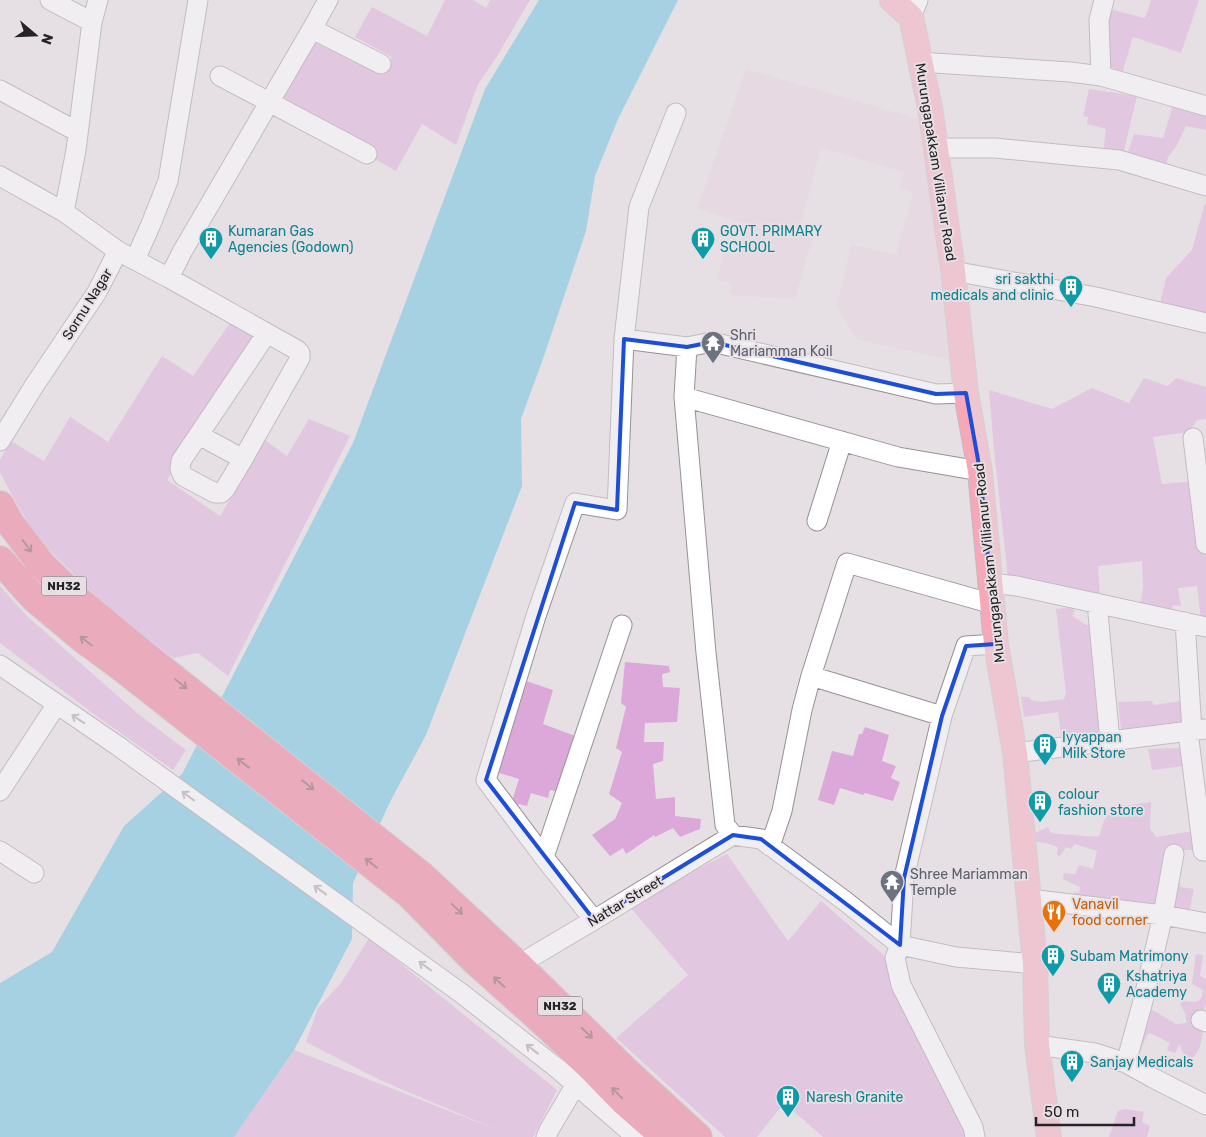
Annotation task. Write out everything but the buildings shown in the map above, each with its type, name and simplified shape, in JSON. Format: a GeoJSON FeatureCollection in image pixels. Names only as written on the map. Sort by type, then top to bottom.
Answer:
{"type":"FeatureCollection","features":[{"type":"Feature","properties":{"kind":"highway","name":"NH32"},"geometry":{"type":"LineString","coordinates":[[0,505],[10,523],[41,564],[78,600],[134,662],[518,965],[624,1069],[698,1137]]}},
{"type":"Feature","properties":{"kind":"highway","name":"NH32"},"geometry":{"type":"LineString","coordinates":[[0,560],[34,598],[83,639],[134,662]]}},
{"type":"Feature","properties":{"kind":"highway","name":"NH32"},"geometry":{"type":"LineString","coordinates":[[415,885],[473,959],[665,1137]]}},
{"type":"Feature","properties":{"kind":"main road","name":"Murungapakkam Villianur Road"},"geometry":{"type":"LineString","coordinates":[[892,0],[914,9],[920,62],[931,113],[953,271],[966,393],[980,471],[996,644],[1014,753],[1035,964],[1037,1045],[1049,1137]]}},
{"type":"Feature","properties":{"kind":"street"},"geometry":{"type":"LineString","coordinates":[[50,0],[92,22]]}},
{"type":"Feature","properties":{"kind":"street"},"geometry":{"type":"LineString","coordinates":[[64,212],[78,132],[92,22],[98,0]]}},
{"type":"Feature","properties":{"kind":"street","name":"Sornu Nagar"},"geometry":{"type":"LineString","coordinates":[[0,441],[34,386],[97,292],[151,224],[168,181],[198,0]]}},
{"type":"Feature","properties":{"kind":"street"},"geometry":{"type":"LineString","coordinates":[[169,278],[182,252],[328,0]]}},
{"type":"Feature","properties":{"kind":"street"},"geometry":{"type":"LineString","coordinates":[[1101,76],[1099,20],[1104,0]]}},
{"type":"Feature","properties":{"kind":"street"},"geometry":{"type":"LineString","coordinates":[[312,29],[381,64]]}},
{"type":"Feature","properties":{"kind":"street"},"geometry":{"type":"LineString","coordinates":[[920,62],[1070,72],[1101,76],[1206,106]]}},
{"type":"Feature","properties":{"kind":"street"},"geometry":{"type":"LineString","coordinates":[[220,76],[367,154]]}},
{"type":"Feature","properties":{"kind":"street"},"geometry":{"type":"LineString","coordinates":[[0,90],[78,132]]}},
{"type":"Feature","properties":{"kind":"street"},"geometry":{"type":"LineString","coordinates":[[594,920],[486,780],[536,616],[575,504],[617,510],[624,339],[639,207],[676,113]]}},
{"type":"Feature","properties":{"kind":"street"},"geometry":{"type":"LineString","coordinates":[[936,148],[995,148],[1119,160],[1206,184]]}},
{"type":"Feature","properties":{"kind":"street"},"geometry":{"type":"LineString","coordinates":[[0,176],[64,212],[127,256],[169,278],[267,333],[297,350],[300,353],[300,358],[225,489],[221,493],[215,493],[183,476],[180,469],[181,461],[267,333]]}},
{"type":"Feature","properties":{"kind":"street"},"geometry":{"type":"LineString","coordinates":[[953,271],[1096,297],[1206,323]]}},
{"type":"Feature","properties":{"kind":"street"},"geometry":{"type":"LineString","coordinates":[[624,339],[687,347],[712,342],[936,394],[966,393]]}},
{"type":"Feature","properties":{"kind":"street"},"geometry":{"type":"LineString","coordinates":[[687,347],[684,397],[706,653],[724,825],[732,835],[761,839],[900,945],[956,957],[1035,964]]}},
{"type":"Feature","properties":{"kind":"street"},"geometry":{"type":"LineString","coordinates":[[684,397],[898,457],[980,471]]}},
{"type":"Feature","properties":{"kind":"street"},"geometry":{"type":"LineString","coordinates":[[198,434],[243,459]]}},
{"type":"Feature","properties":{"kind":"street"},"geometry":{"type":"LineString","coordinates":[[1193,438],[1206,544]]}},
{"type":"Feature","properties":{"kind":"street"},"geometry":{"type":"LineString","coordinates":[[817,521],[842,441]]}},
{"type":"Feature","properties":{"kind":"street"},"geometry":{"type":"LineString","coordinates":[[770,846],[782,811],[802,710],[811,676],[847,563],[992,593],[1017,586],[1206,627]]}},
{"type":"Feature","properties":{"kind":"street"},"geometry":{"type":"LineString","coordinates":[[1097,603],[1110,741]]}},
{"type":"Feature","properties":{"kind":"street"},"geometry":{"type":"LineString","coordinates":[[1185,622],[1203,851]]}},
{"type":"Feature","properties":{"kind":"street"},"geometry":{"type":"LineString","coordinates":[[544,857],[622,625]]}},
{"type":"Feature","properties":{"kind":"street"},"geometry":{"type":"LineString","coordinates":[[975,1137],[973,1127],[902,985],[895,958],[900,945],[904,878],[942,716],[966,646],[996,644]]}},
{"type":"Feature","properties":{"kind":"street"},"geometry":{"type":"LineString","coordinates":[[0,665],[118,746],[461,993],[576,1084],[636,1137]]}},
{"type":"Feature","properties":{"kind":"street"},"geometry":{"type":"LineString","coordinates":[[811,676],[942,716]]}},
{"type":"Feature","properties":{"kind":"street"},"geometry":{"type":"LineString","coordinates":[[0,791],[57,704]]}},
{"type":"Feature","properties":{"kind":"street"},"geometry":{"type":"LineString","coordinates":[[1014,753],[1195,731]]}},
{"type":"Feature","properties":{"kind":"street","name":"Nattar Street"},"geometry":{"type":"LineString","coordinates":[[518,965],[732,835]]}},
{"type":"Feature","properties":{"kind":"street"},"geometry":{"type":"LineString","coordinates":[[0,851],[34,873]]}},
{"type":"Feature","properties":{"kind":"street"},"geometry":{"type":"LineString","coordinates":[[1126,1062],[1143,1001],[1163,915],[1174,854]]}},
{"type":"Feature","properties":{"kind":"street"},"geometry":{"type":"LineString","coordinates":[[1029,899],[1163,915],[1206,923]]}},
{"type":"Feature","properties":{"kind":"street"},"geometry":{"type":"LineString","coordinates":[[1037,1045],[1095,1053],[1126,1062],[1206,1105]]}},
{"type":"Feature","properties":{"kind":"street"},"geometry":{"type":"LineString","coordinates":[[546,1137],[576,1084]]}},
{"type":"Feature","properties":{"kind":"highlighted area"},"geometry":{"type":"Polygon","coordinates":[[[624,339],[687,347],[712,342],[936,394],[966,393],[980,471],[996,644],[966,646],[942,716],[904,878],[900,945],[761,839],[733,835],[594,920],[486,780],[575,503],[617,510],[624,339]]]}},
{"type":"Feature","properties":{"kind":"shaded area"},"geometry":{"type":"Polygon","coordinates":[[[445,0],[473,0],[486,8],[490,0],[530,0],[496,58],[478,84],[456,145],[422,124],[396,171],[276,102],[314,42],[383,75],[392,57],[355,37],[372,7],[427,36],[445,0]]]}},
{"type":"Feature","properties":{"kind":"shaded area"},"geometry":{"type":"Polygon","coordinates":[[[1151,0],[1199,0],[1181,53],[1133,37],[1121,77],[1105,72],[1109,9],[1145,18],[1151,0]]]}},
{"type":"Feature","properties":{"kind":"shaded area"},"geometry":{"type":"Polygon","coordinates":[[[746,69],[922,120],[949,360],[856,339],[837,306],[851,245],[896,254],[913,192],[900,188],[904,172],[821,148],[800,228],[815,231],[795,299],[730,295],[731,283],[717,280],[725,244],[741,241],[746,224],[697,209],[746,69]]]}},
{"type":"Feature","properties":{"kind":"shaded area"},"geometry":{"type":"Polygon","coordinates":[[[1089,89],[1137,96],[1123,155],[1103,153],[1106,129],[1087,124],[1088,117],[1083,116],[1089,89]]]}},
{"type":"Feature","properties":{"kind":"shaded area"},"geometry":{"type":"Polygon","coordinates":[[[1173,105],[1206,115],[1206,130],[1186,126],[1176,147],[1168,157],[1165,169],[1153,166],[1154,160],[1128,152],[1134,134],[1163,138],[1173,105]]]}},
{"type":"Feature","properties":{"kind":"shaded area"},"geometry":{"type":"Polygon","coordinates":[[[1205,203],[1206,314],[1160,304],[1166,278],[1192,250],[1205,203]]]}},
{"type":"Feature","properties":{"kind":"shaded area"},"geometry":{"type":"Polygon","coordinates":[[[230,323],[260,339],[167,480],[220,516],[265,440],[287,456],[309,419],[350,436],[228,676],[198,653],[173,658],[95,595],[39,540],[0,472],[0,460],[11,441],[44,461],[70,417],[108,442],[162,356],[193,376],[230,323]]]}},
{"type":"Feature","properties":{"kind":"shaded area"},"geometry":{"type":"Polygon","coordinates":[[[1144,378],[1168,386],[1176,378],[1206,387],[1206,419],[1197,420],[1189,432],[1153,437],[1162,484],[1196,481],[1206,557],[1206,620],[1201,619],[1197,586],[1178,588],[1181,606],[1173,605],[1170,615],[1140,608],[1143,587],[1142,561],[1098,566],[1100,595],[1008,578],[989,390],[1052,409],[1092,388],[1129,403],[1144,378]]]}},
{"type":"Feature","properties":{"kind":"shaded area"},"geometry":{"type":"Polygon","coordinates":[[[0,586],[26,615],[137,713],[186,750],[173,770],[95,715],[0,643],[0,586]]]}},
{"type":"Feature","properties":{"kind":"shaded area"},"geometry":{"type":"Polygon","coordinates":[[[1074,607],[1072,616],[1086,625],[1097,626],[1108,739],[1062,744],[1058,712],[1024,717],[1021,697],[1029,697],[1031,700],[1042,702],[1064,699],[1066,693],[1056,609],[1074,607]]]}},
{"type":"Feature","properties":{"kind":"shaded area"},"geometry":{"type":"Polygon","coordinates":[[[625,662],[669,666],[670,672],[662,674],[663,687],[680,688],[677,722],[645,723],[644,742],[664,742],[663,761],[653,764],[656,799],[675,797],[675,816],[701,819],[700,829],[680,837],[673,828],[655,837],[654,835],[626,854],[623,848],[610,856],[592,835],[615,819],[622,803],[609,794],[622,752],[616,748],[626,707],[621,703],[625,662]]]}},
{"type":"Feature","properties":{"kind":"shaded area"},"geometry":{"type":"Polygon","coordinates":[[[520,679],[553,690],[543,724],[578,737],[560,792],[550,790],[548,798],[531,793],[527,806],[519,804],[517,806],[513,798],[519,779],[493,771],[520,679]]]}},
{"type":"Feature","properties":{"kind":"shaded area"},"geometry":{"type":"Polygon","coordinates":[[[1188,700],[1191,730],[1122,739],[1118,702],[1151,701],[1154,705],[1188,700]]]}},
{"type":"Feature","properties":{"kind":"shaded area"},"geometry":{"type":"Polygon","coordinates":[[[865,727],[889,735],[882,761],[896,766],[891,778],[900,782],[893,801],[840,788],[834,805],[818,800],[832,751],[853,756],[859,734],[862,734],[865,727]]]}},
{"type":"Feature","properties":{"kind":"shaded area"},"geometry":{"type":"Polygon","coordinates":[[[1184,748],[1195,824],[1187,808],[1185,792],[1190,793],[1184,766],[1152,770],[1148,749],[1184,748]]]}},
{"type":"Feature","properties":{"kind":"shaded area"},"geometry":{"type":"Polygon","coordinates":[[[1151,802],[1150,828],[1156,837],[1199,830],[1201,850],[1183,850],[1179,881],[1181,887],[1194,889],[1189,913],[1161,913],[1073,902],[1074,892],[1079,893],[1080,887],[1063,879],[1064,873],[1075,874],[1079,865],[1093,869],[1097,851],[1075,844],[1071,849],[1066,847],[1060,856],[1057,855],[1058,847],[1037,842],[1035,833],[1048,827],[1050,832],[1056,834],[1099,836],[1104,820],[1115,807],[1151,802]]]}},
{"type":"Feature","properties":{"kind":"shaded area"},"geometry":{"type":"Polygon","coordinates":[[[727,854],[788,941],[821,901],[887,958],[969,1137],[823,1137],[784,1103],[757,1137],[725,1137],[616,1038],[688,975],[630,907],[727,854]]]}},
{"type":"Feature","properties":{"kind":"shaded area"},"geometry":{"type":"Polygon","coordinates":[[[369,938],[557,1090],[533,1137],[234,1137],[294,1050],[500,1131],[380,1080],[306,1042],[318,1008],[341,983],[369,938]]]}},
{"type":"Feature","properties":{"kind":"shaded area"},"geometry":{"type":"Polygon","coordinates":[[[1196,954],[1203,955],[1200,976],[1206,979],[1206,1004],[1200,1020],[1204,1027],[1200,1047],[1194,1057],[1185,1057],[1179,1044],[1175,1053],[1167,1050],[1170,1043],[1150,1033],[1147,1035],[1136,1061],[1149,1009],[1176,1024],[1187,1023],[1185,1013],[1180,1004],[1182,1001],[1196,1002],[1201,999],[1203,990],[1192,984],[1196,954]]]}},
{"type":"Feature","properties":{"kind":"shaded area"},"geometry":{"type":"Polygon","coordinates":[[[1125,1109],[1144,1112],[1142,1122],[1150,1126],[1147,1137],[1109,1137],[1118,1111],[1125,1109]]]}},
{"type":"Feature","properties":{"kind":"water"},"geometry":{"type":"Polygon","coordinates":[[[539,0],[678,0],[618,119],[595,176],[586,231],[521,419],[522,486],[426,735],[390,802],[353,883],[352,939],[294,1050],[234,1137],[0,1137],[0,983],[52,952],[124,826],[182,774],[353,443],[485,89],[539,0]]]}},
{"type":"Feature","properties":{"kind":"place","name":"Kumaran Gas Agencies (Godown)"},"geometry":{"type":"Point","coordinates":[211,260]}},
{"type":"Feature","properties":{"kind":"place","name":"GOVT. PRIMARY SCHOOL"},"geometry":{"type":"Point","coordinates":[703,260]}},
{"type":"Feature","properties":{"kind":"place","name":"sri sakthi medicals and clinic"},"geometry":{"type":"Point","coordinates":[1071,308]}},
{"type":"Feature","properties":{"kind":"place","name":"Shri Mariamman Koil"},"geometry":{"type":"Point","coordinates":[713,364]}},
{"type":"Feature","properties":{"kind":"place","name":"Iyyappan Milk Store"},"geometry":{"type":"Point","coordinates":[1045,766]}},
{"type":"Feature","properties":{"kind":"place","name":"colour fashion store"},"geometry":{"type":"Point","coordinates":[1040,823]}},
{"type":"Feature","properties":{"kind":"place","name":"Shree Mariamman Temple"},"geometry":{"type":"Point","coordinates":[892,903]}},
{"type":"Feature","properties":{"kind":"place","name":"Vanavil food corner"},"geometry":{"type":"Point","coordinates":[1054,933]}},
{"type":"Feature","properties":{"kind":"place","name":"Subam Matrimony"},"geometry":{"type":"Point","coordinates":[1053,977]}},
{"type":"Feature","properties":{"kind":"place","name":"Kshatriya Academy"},"geometry":{"type":"Point","coordinates":[1109,1005]}},
{"type":"Feature","properties":{"kind":"place","name":"Sanjay Medicals"},"geometry":{"type":"Point","coordinates":[1072,1083]}},
{"type":"Feature","properties":{"kind":"place","name":"Naresh Granite"},"geometry":{"type":"Point","coordinates":[788,1118]}}]}
